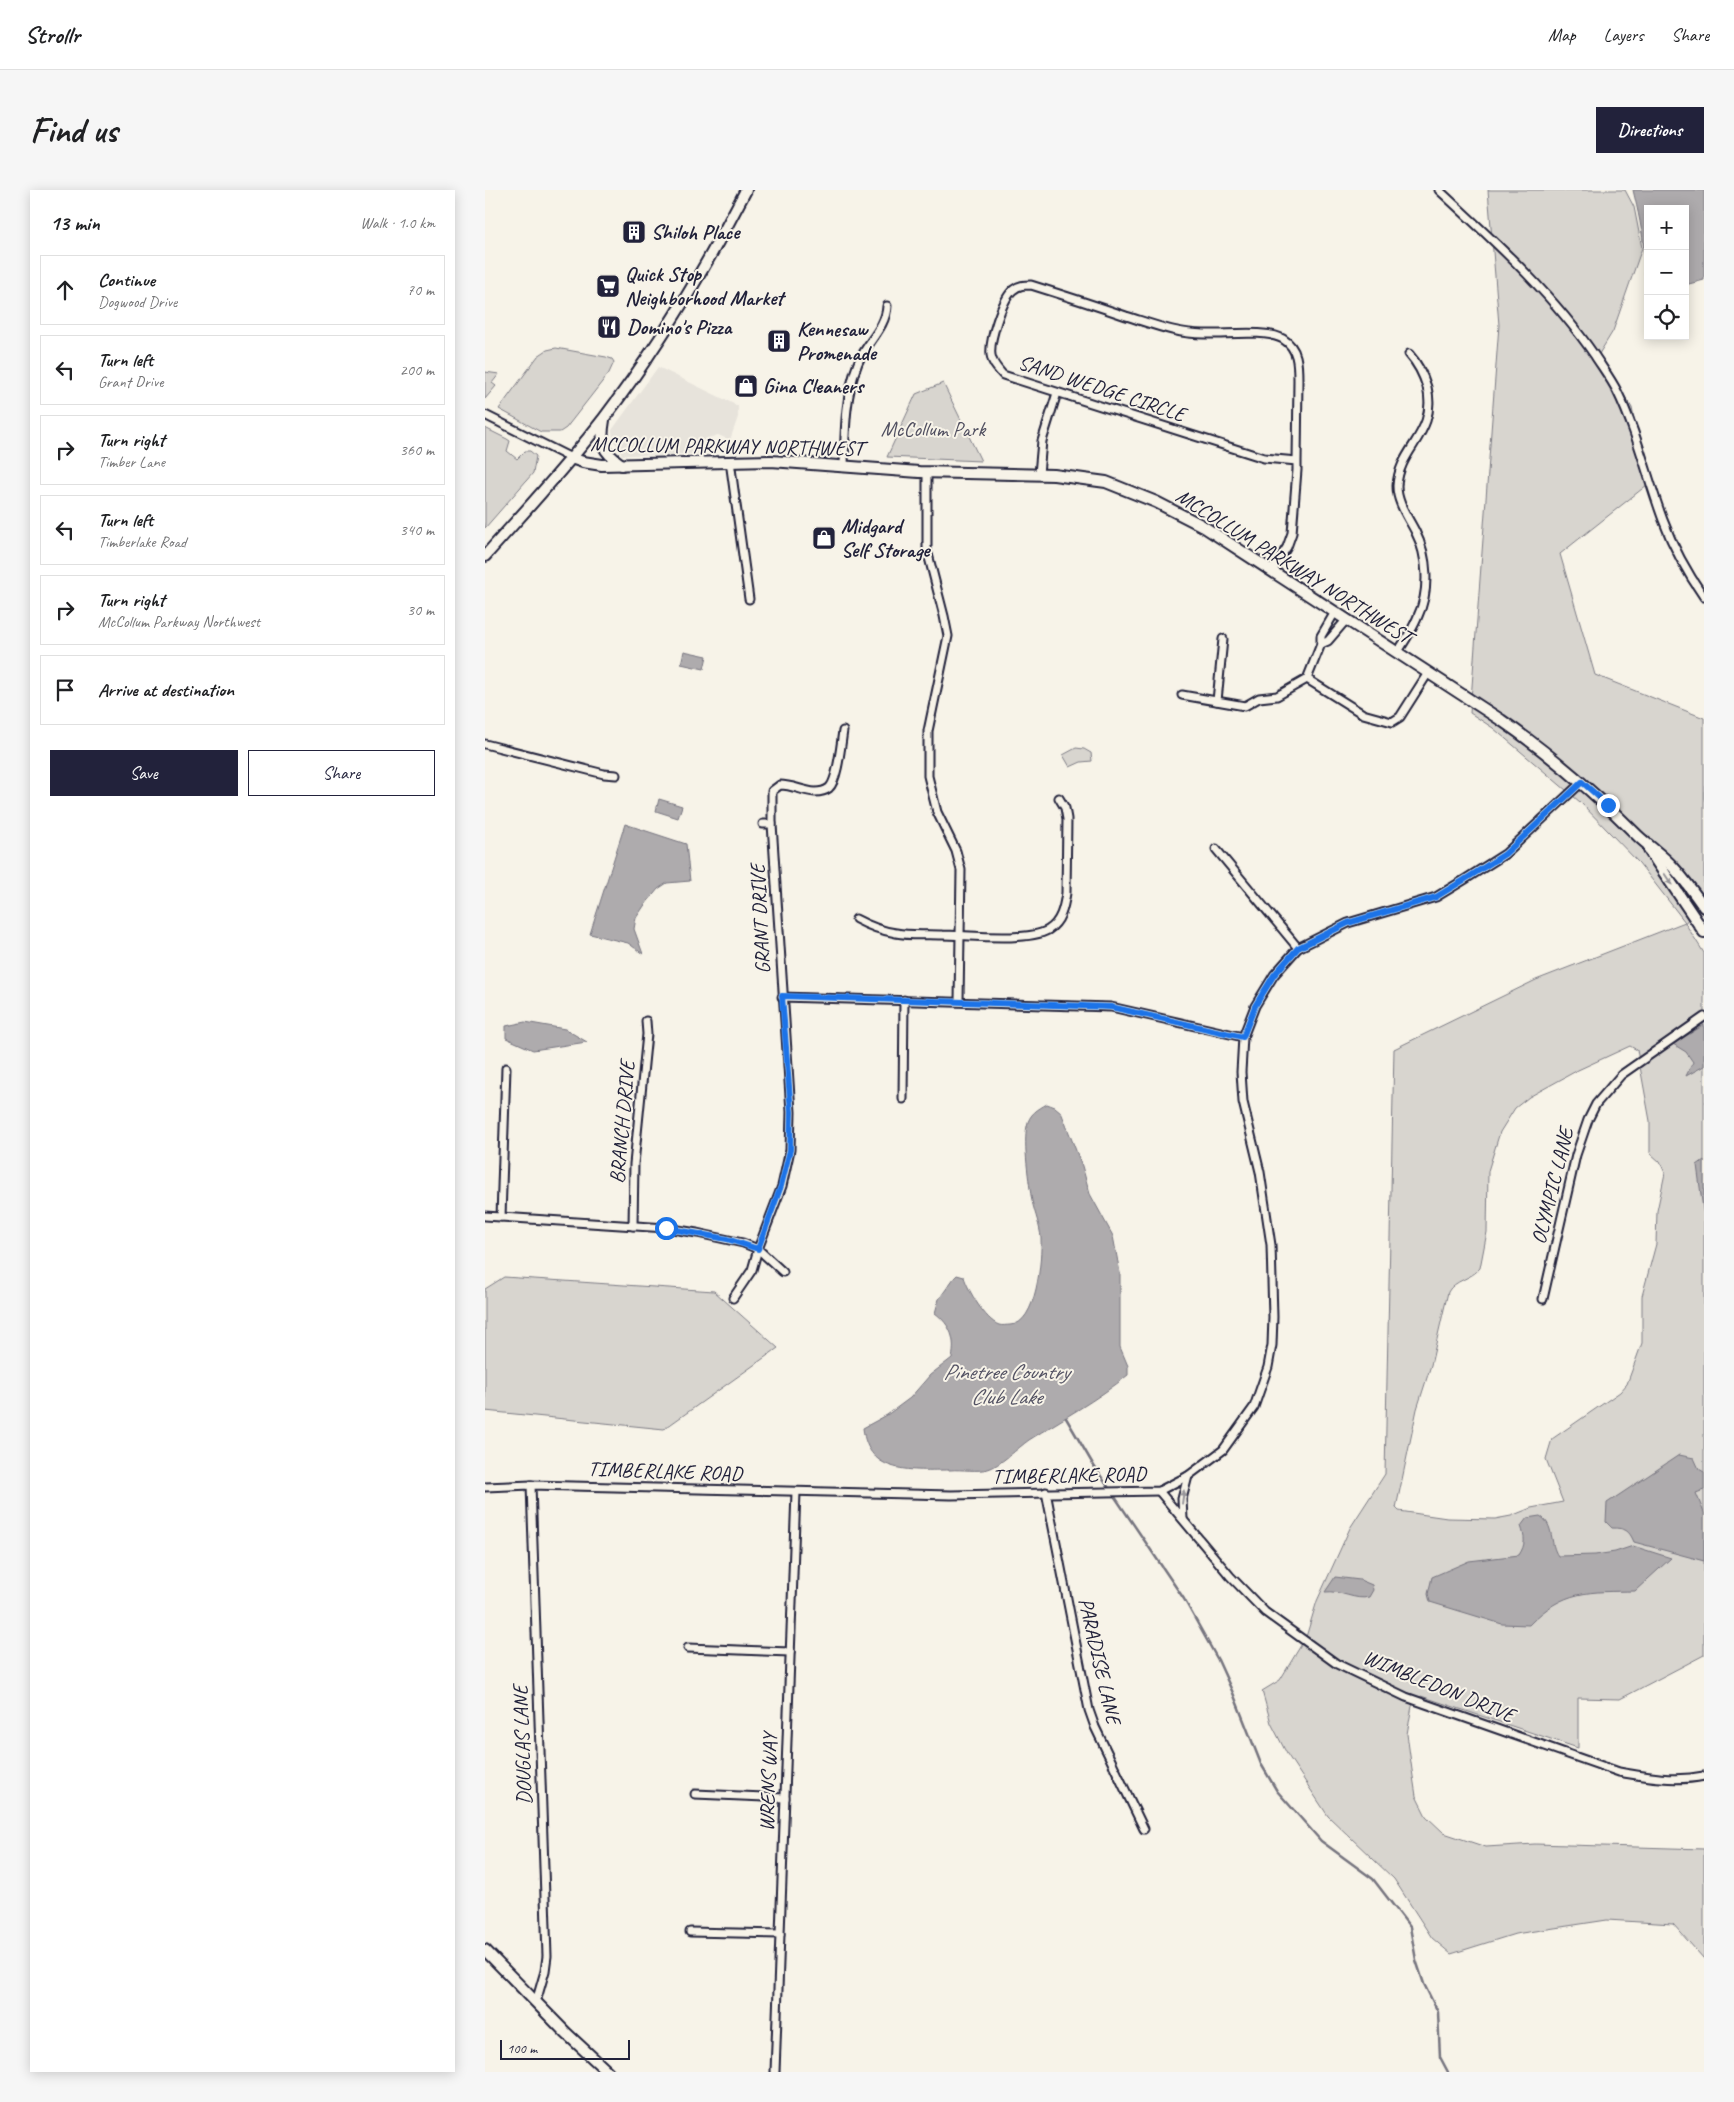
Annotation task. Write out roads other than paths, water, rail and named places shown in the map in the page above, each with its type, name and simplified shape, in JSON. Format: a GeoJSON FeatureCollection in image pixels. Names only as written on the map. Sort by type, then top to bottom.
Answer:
{"type":"FeatureCollection","features":[{"type":"Feature","properties":{"kind":"street"},"geometry":{"type":"LineString","coordinates":[[485,556],[571,458],[604,418],[637,373],[707,264],[746,190]]}},
{"type":"Feature","properties":{"kind":"street"},"geometry":{"type":"LineString","coordinates":[[1439,190],[1492,238],[1559,308],[1580,334],[1606,372],[1633,428],[1663,522],[1678,554],[1704,597]]}},
{"type":"Feature","properties":{"kind":"street","name":"SAND WEDGE CIRCLE"},"geometry":{"type":"LineString","coordinates":[[1273,571],[1287,547],[1292,533],[1297,461],[1298,366],[1296,354],[1291,344],[1279,337],[1260,334],[1186,333],[1031,285],[1019,286],[1011,291],[999,316],[991,346],[991,357],[995,367],[1003,375],[1264,458],[1297,461]]}},
{"type":"Feature","properties":{"kind":"street"},"geometry":{"type":"LineString","coordinates":[[844,466],[850,389],[858,362],[887,316],[887,306]]}},
{"type":"Feature","properties":{"kind":"street"},"geometry":{"type":"LineString","coordinates":[[1397,652],[1419,615],[1426,575],[1425,557],[1420,540],[1401,505],[1397,486],[1402,466],[1427,422],[1429,412],[1425,381],[1416,362],[1409,354]]}},
{"type":"Feature","properties":{"kind":"street"},"geometry":{"type":"LineString","coordinates":[[1039,474],[1042,440],[1057,393]]}},
{"type":"Feature","properties":{"kind":"street"},"geometry":{"type":"LineString","coordinates":[[485,415],[571,458]]}},
{"type":"Feature","properties":{"kind":"street"},"geometry":{"type":"LineString","coordinates":[[604,418],[601,436],[603,446],[610,456],[622,465]]}},
{"type":"Feature","properties":{"kind":"street","name":"MCCOLLUM PARKWAY NORTHWEST"},"geometry":{"type":"LineString","coordinates":[[571,458],[592,464],[622,465],[730,461],[927,472],[1039,474],[1097,480],[1136,493],[1195,522],[1514,729],[1582,782],[1673,867],[1704,907]]}},
{"type":"Feature","properties":{"kind":"street"},"geometry":{"type":"LineString","coordinates":[[730,461],[749,599]]}},
{"type":"Feature","properties":{"kind":"street"},"geometry":{"type":"LineString","coordinates":[[927,472],[927,550],[945,616],[948,636],[928,731],[927,760],[933,800],[956,851],[961,870],[959,1002]]}},
{"type":"Feature","properties":{"kind":"street"},"geometry":{"type":"LineString","coordinates":[[1182,696],[1245,706],[1259,698],[1277,696],[1307,679],[1321,644],[1321,636],[1335,612]]}},
{"type":"Feature","properties":{"kind":"street"},"geometry":{"type":"LineString","coordinates":[[1321,644],[1328,641],[1347,619]]}},
{"type":"Feature","properties":{"kind":"street"},"geometry":{"type":"LineString","coordinates":[[1217,701],[1223,639]]}},
{"type":"Feature","properties":{"kind":"street"},"geometry":{"type":"LineString","coordinates":[[1307,679],[1363,714],[1392,722],[1400,717],[1429,673]]}},
{"type":"Feature","properties":{"kind":"street","name":"GRANT DRIVE"},"geometry":{"type":"LineString","coordinates":[[733,1298],[752,1270],[781,1186],[790,1150],[791,1112],[772,824],[773,791],[780,786],[801,788],[813,792],[822,792],[830,787],[835,777],[843,731]]}},
{"type":"Feature","properties":{"kind":"street"},"geometry":{"type":"LineString","coordinates":[[485,744],[604,774],[616,775]]}},
{"type":"Feature","properties":{"kind":"street","name":"TIMBERLAKE ROAD"},"geometry":{"type":"LineString","coordinates":[[485,1486],[531,1485],[951,1495],[1159,1491],[1188,1476],[1223,1450],[1254,1407],[1268,1367],[1272,1345],[1271,1245],[1260,1172],[1243,1102],[1241,1072],[1243,1037],[1255,1006],[1274,975],[1298,948],[1348,923],[1436,897],[1505,854],[1582,782]]}},
{"type":"Feature","properties":{"kind":"street"},"geometry":{"type":"LineString","coordinates":[[857,919],[877,928],[898,934],[1031,935],[1047,930],[1058,920],[1065,905],[1067,819],[1065,808],[1059,798]]}},
{"type":"Feature","properties":{"kind":"street"},"geometry":{"type":"LineString","coordinates":[[763,824],[772,824]]}},
{"type":"Feature","properties":{"kind":"street","name":"MCCOLLUM PARKWAY NORTHWEST"},"geometry":{"type":"LineString","coordinates":[[1641,839],[1704,932]]}},
{"type":"Feature","properties":{"kind":"street"},"geometry":{"type":"LineString","coordinates":[[1216,849],[1298,948]]}},
{"type":"Feature","properties":{"kind":"street"},"geometry":{"type":"LineString","coordinates":[[1694,918],[1704,911]]}},
{"type":"Feature","properties":{"kind":"street"},"geometry":{"type":"LineString","coordinates":[[782,996],[1111,1007],[1243,1037]]}},
{"type":"Feature","properties":{"kind":"street"},"geometry":{"type":"LineString","coordinates":[[903,1099],[904,1000]]}},
{"type":"Feature","properties":{"kind":"street","name":"OLYMPIC LANE"},"geometry":{"type":"LineString","coordinates":[[1543,1299],[1575,1155],[1596,1104],[1621,1075],[1704,1017]]}},
{"type":"Feature","properties":{"kind":"street","name":"BRANCH DRIVE"},"geometry":{"type":"LineString","coordinates":[[633,1226],[634,1164],[647,1034],[646,1021]]}},
{"type":"Feature","properties":{"kind":"street"},"geometry":{"type":"LineString","coordinates":[[501,1218],[506,1068]]}},
{"type":"Feature","properties":{"kind":"street"},"geometry":{"type":"LineString","coordinates":[[485,1216],[633,1226],[697,1233],[743,1243],[758,1249],[783,1272]]}},
{"type":"Feature","properties":{"kind":"street"},"geometry":{"type":"LineString","coordinates":[[1183,1519],[1182,1499],[1188,1476]]}},
{"type":"Feature","properties":{"kind":"street","name":"DOUGLAS LANE"},"geometry":{"type":"LineString","coordinates":[[531,1485],[547,1956],[545,1971],[536,2002]]}},
{"type":"Feature","properties":{"kind":"street","name":"WIMBLEDON DRIVE"},"geometry":{"type":"LineString","coordinates":[[1159,1491],[1230,1576],[1265,1612],[1337,1664],[1406,1697],[1619,1772],[1654,1778],[1677,1779],[1704,1776]]}},
{"type":"Feature","properties":{"kind":"street","name":"WRENS WAY"},"geometry":{"type":"LineString","coordinates":[[775,2072],[795,1492]]}},
{"type":"Feature","properties":{"kind":"street","name":"PARADISE LANE"},"geometry":{"type":"LineString","coordinates":[[1046,1492],[1089,1710],[1095,1727],[1144,1829]]}},
{"type":"Feature","properties":{"kind":"street"},"geometry":{"type":"LineString","coordinates":[[688,1648],[790,1652]]}},
{"type":"Feature","properties":{"kind":"street"},"geometry":{"type":"LineString","coordinates":[[695,1794],[785,1798]]}},
{"type":"Feature","properties":{"kind":"street"},"geometry":{"type":"LineString","coordinates":[[690,1932],[780,1934]]}},
{"type":"Feature","properties":{"kind":"street"},"geometry":{"type":"LineString","coordinates":[[485,1950],[608,2072]]}},
{"type":"Feature","properties":{"kind":"water"},"geometry":{"type":"Polygon","coordinates":[[[1633,190],[1704,190],[1704,280],[1689,284],[1689,205],[1644,205],[1644,253],[1633,190]]]}},
{"type":"Feature","properties":{"kind":"water"},"geometry":{"type":"Polygon","coordinates":[[[684,651],[707,656],[704,669],[681,664],[684,651]]]}},
{"type":"Feature","properties":{"kind":"water"},"geometry":{"type":"Polygon","coordinates":[[[659,799],[682,806],[678,818],[656,811],[659,799]]]}},
{"type":"Feature","properties":{"kind":"water"},"geometry":{"type":"Polygon","coordinates":[[[625,824],[686,844],[690,881],[667,883],[658,889],[636,918],[634,929],[643,954],[628,943],[590,934],[625,824]]]}},
{"type":"Feature","properties":{"kind":"water"},"geometry":{"type":"Polygon","coordinates":[[[525,1022],[565,1029],[587,1042],[533,1050],[506,1038],[506,1026],[525,1022]]]}},
{"type":"Feature","properties":{"kind":"water"},"geometry":{"type":"Polygon","coordinates":[[[1704,1025],[1704,1066],[1686,1076],[1693,1062],[1686,1052],[1673,1044],[1704,1025]]]}},
{"type":"Feature","properties":{"kind":"water","name":"Pinetree Country Club Lake"},"geometry":{"type":"Polygon","coordinates":[[[1047,1104],[1061,1112],[1082,1166],[1090,1194],[1113,1236],[1120,1273],[1120,1347],[1128,1366],[1128,1375],[1092,1401],[1029,1440],[997,1465],[988,1469],[921,1470],[894,1467],[873,1455],[867,1444],[863,1428],[887,1415],[910,1398],[930,1375],[952,1358],[953,1339],[951,1333],[945,1323],[935,1313],[939,1299],[954,1278],[957,1275],[964,1277],[973,1297],[983,1311],[999,1325],[1010,1325],[1019,1322],[1032,1303],[1039,1274],[1041,1238],[1029,1184],[1026,1133],[1028,1122],[1032,1115],[1047,1104]]]}},
{"type":"Feature","properties":{"kind":"water"},"geometry":{"type":"Polygon","coordinates":[[[1704,1160],[1704,1217],[1697,1165],[1704,1160]]]}},
{"type":"Feature","properties":{"kind":"water"},"geometry":{"type":"Polygon","coordinates":[[[1679,1455],[1694,1458],[1699,1469],[1704,1472],[1704,1490],[1696,1493],[1704,1513],[1704,1561],[1634,1542],[1626,1530],[1612,1528],[1606,1522],[1607,1503],[1679,1455]]]}},
{"type":"Feature","properties":{"kind":"water"},"geometry":{"type":"Polygon","coordinates":[[[1540,1516],[1548,1524],[1553,1546],[1558,1556],[1595,1555],[1615,1552],[1633,1546],[1671,1558],[1635,1591],[1578,1595],[1554,1605],[1529,1625],[1502,1624],[1430,1602],[1428,1594],[1432,1577],[1469,1561],[1519,1555],[1524,1541],[1521,1526],[1527,1518],[1540,1516]]]}},
{"type":"Feature","properties":{"kind":"water"},"geometry":{"type":"Polygon","coordinates":[[[1335,1577],[1360,1580],[1372,1585],[1373,1590],[1369,1597],[1364,1598],[1336,1592],[1325,1592],[1335,1577]]]}},
{"type":"Feature","properties":{"kind":"waterway"},"geometry":{"type":"LineString","coordinates":[[1066,1418],[1094,1466],[1184,1599],[1218,1660],[1261,1764],[1277,1791],[1321,1841],[1373,1879],[1410,1927],[1416,1960],[1424,1984],[1438,2012],[1440,2057],[1448,2072]]}},
{"type":"Feature","properties":{"kind":"place","name":"Shiloh Place"},"geometry":{"type":"Point","coordinates":[634,232]}},
{"type":"Feature","properties":{"kind":"place","name":"Quick Stop Neighborhood Market"},"geometry":{"type":"Point","coordinates":[608,286]}},
{"type":"Feature","properties":{"kind":"place","name":"Domino's Pizza"},"geometry":{"type":"Point","coordinates":[609,327]}},
{"type":"Feature","properties":{"kind":"place","name":"Kennesaw Promenade"},"geometry":{"type":"Point","coordinates":[779,341]}},
{"type":"Feature","properties":{"kind":"place","name":"Gina Cleaners"},"geometry":{"type":"Point","coordinates":[746,386]}},
{"type":"Feature","properties":{"kind":"place","name":"Midgard Self Storage"},"geometry":{"type":"Point","coordinates":[824,538]}},
{"type":"Feature","properties":{"kind":"park label","name":"McCollum Park"},"geometry":{"type":"Point","coordinates":[933,429]}}]}
